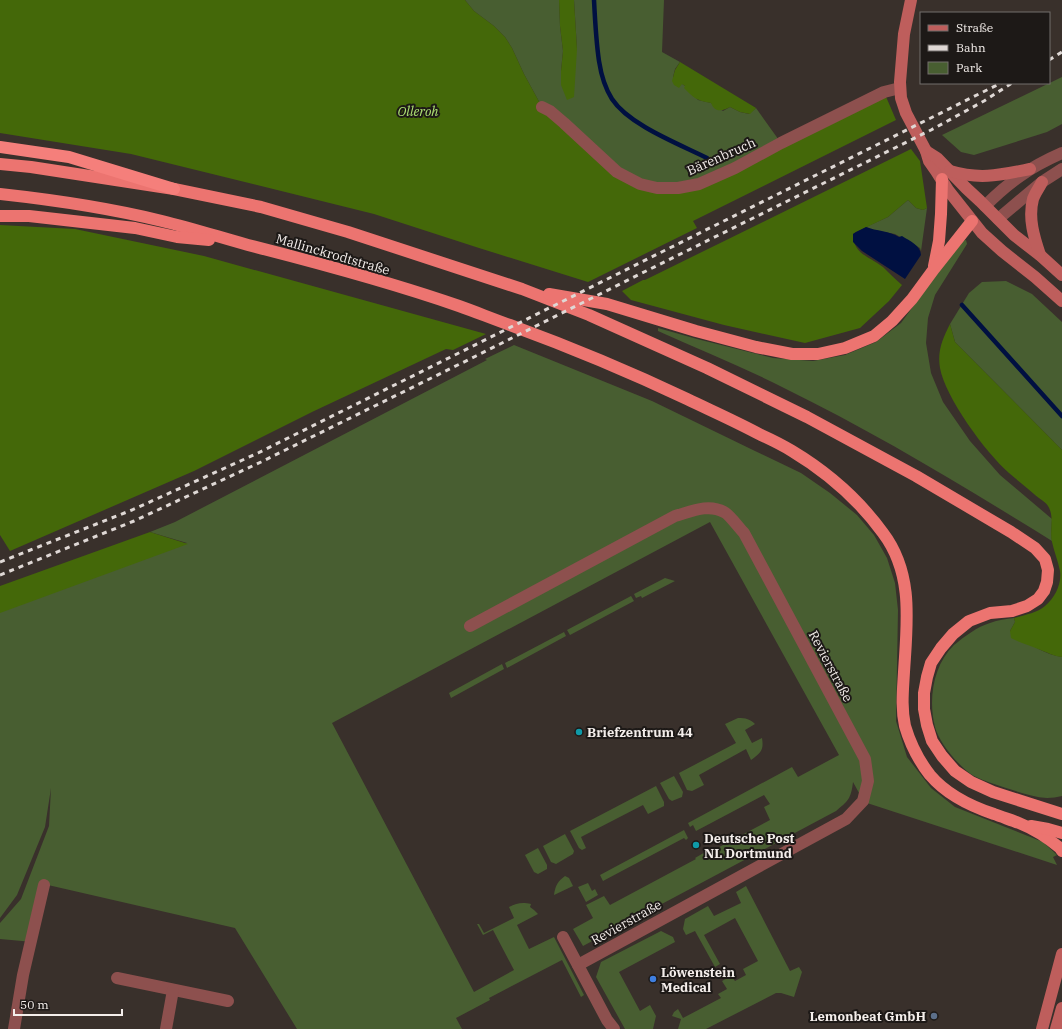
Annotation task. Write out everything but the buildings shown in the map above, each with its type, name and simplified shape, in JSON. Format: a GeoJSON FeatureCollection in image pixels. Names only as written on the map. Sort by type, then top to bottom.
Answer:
{"type":"FeatureCollection","features":[{"type":"Feature","properties":{"kind":"highway"},"geometry":{"type":"LineString","coordinates":[[0,147],[69,157],[174,189]]}},
{"type":"Feature","properties":{"kind":"highway","name":"Mallinckrodtstraße"},"geometry":{"type":"LineString","coordinates":[[0,164],[174,189],[261,208],[341,230],[522,289]]}},
{"type":"Feature","properties":{"kind":"highway"},"geometry":{"type":"LineString","coordinates":[[934,269],[939,241],[946,175]]}},
{"type":"Feature","properties":{"kind":"highway","name":"Mallinckrodtstraße"},"geometry":{"type":"LineString","coordinates":[[0,194],[79,204],[161,221],[324,264],[460,306],[543,337],[647,380],[790,449],[834,480],[869,515],[886,536],[896,554],[906,586],[907,602],[902,694],[903,710],[911,742],[918,756],[931,776],[960,799],[1020,824]]}},
{"type":"Feature","properties":{"kind":"highway"},"geometry":{"type":"LineString","coordinates":[[0,216],[29,216],[135,228],[177,236],[248,245]]}},
{"type":"Feature","properties":{"kind":"highway"},"geometry":{"type":"LineString","coordinates":[[522,289],[607,304],[696,331],[756,347],[792,354],[818,354],[845,348],[874,336],[892,321],[912,299],[972,221]]}},
{"type":"Feature","properties":{"kind":"highway"},"geometry":{"type":"LineString","coordinates":[[522,289],[610,324],[807,416],[916,476],[1011,532],[1035,548],[1045,559],[1048,570],[1047,582],[1044,591],[1038,599],[1027,606],[1012,611],[990,613],[969,621],[953,634],[931,663],[924,693],[924,709],[932,741],[955,771],[971,782],[993,792],[1062,814]]}},
{"type":"Feature","properties":{"kind":"highway"},"geometry":{"type":"LineString","coordinates":[[1044,808],[1062,804]]}},
{"type":"Feature","properties":{"kind":"highway"},"geometry":{"type":"LineString","coordinates":[[1020,824],[1062,833]]}},
{"type":"Feature","properties":{"kind":"highway"},"geometry":{"type":"LineString","coordinates":[[1020,824],[1046,837],[1062,850]]}},
{"type":"Feature","properties":{"kind":"main road"},"geometry":{"type":"LineString","coordinates":[[911,0],[904,34],[901,65],[901,98],[906,113],[926,151],[929,161],[985,206],[1014,235],[1062,275]]}},
{"type":"Feature","properties":{"kind":"main road"},"geometry":{"type":"LineString","coordinates":[[946,175],[960,174],[990,176],[1030,169]]}},
{"type":"Feature","properties":{"kind":"main road"},"geometry":{"type":"LineString","coordinates":[[946,175],[948,190],[982,233],[1062,301]]}},
{"type":"Feature","properties":{"kind":"main road"},"geometry":{"type":"LineString","coordinates":[[1040,256],[1032,229],[1031,210],[1034,198],[1042,182]]}},
{"type":"Feature","properties":{"kind":"main road"},"geometry":{"type":"LineString","coordinates":[[972,221],[985,206]]}},
{"type":"Feature","properties":{"kind":"main road"},"geometry":{"type":"LineString","coordinates":[[972,221],[998,219]]}},
{"type":"Feature","properties":{"kind":"main road"},"geometry":{"type":"LineString","coordinates":[[1042,1029],[1062,954]]}},
{"type":"Feature","properties":{"kind":"main road"},"geometry":{"type":"LineString","coordinates":[[1056,1029],[1062,1008]]}},
{"type":"Feature","properties":{"kind":"street","name":"Bärenbruch"},"geometry":{"type":"LineString","coordinates":[[542,107],[550,111],[564,123],[617,172],[640,184],[657,188],[678,188],[699,184],[735,168],[781,143],[884,92],[900,88]]}},
{"type":"Feature","properties":{"kind":"street"},"geometry":{"type":"LineString","coordinates":[[985,206],[1010,183],[1030,169],[1062,153]]}},
{"type":"Feature","properties":{"kind":"street"},"geometry":{"type":"LineString","coordinates":[[998,219],[1042,182],[1062,169]]}},
{"type":"Feature","properties":{"kind":"street","name":"Revierstraße"},"geometry":{"type":"LineString","coordinates":[[470,626],[675,516],[701,508],[715,509],[725,512],[744,533],[865,759],[868,781],[863,801],[846,819],[578,965]]}},
{"type":"Feature","properties":{"kind":"street"},"geometry":{"type":"LineString","coordinates":[[14,1029],[23,975],[44,885]]}},
{"type":"Feature","properties":{"kind":"street"},"geometry":{"type":"LineString","coordinates":[[563,937],[607,1020],[614,1029]]}},
{"type":"Feature","properties":{"kind":"street"},"geometry":{"type":"LineString","coordinates":[[117,978],[228,1001]]}},
{"type":"Feature","properties":{"kind":"street"},"geometry":{"type":"LineString","coordinates":[[166,1029],[173,990]]}},
{"type":"Feature","properties":{"kind":"green space","name":"Olleroh"},"geometry":{"type":"Polygon","coordinates":[[[0,0],[465,0],[474,11],[494,26],[505,37],[542,107],[617,172],[678,188],[884,92],[896,120],[693,221],[697,228],[588,282],[374,214],[131,154],[0,133],[0,0]]]}},
{"type":"Feature","properties":{"kind":"green space"},"geometry":{"type":"Polygon","coordinates":[[[465,0],[559,0],[563,51],[561,85],[577,49],[574,0],[664,0],[662,52],[680,62],[675,69],[673,77],[685,86],[698,100],[711,103],[723,111],[730,107],[740,112],[749,114],[756,108],[781,143],[699,184],[640,184],[542,107],[505,37],[494,26],[474,11],[465,0]]]}},
{"type":"Feature","properties":{"kind":"green space"},"geometry":{"type":"Polygon","coordinates":[[[559,0],[574,0],[577,49],[574,97],[567,100],[561,85],[563,51],[559,0]]]}},
{"type":"Feature","properties":{"kind":"green space"},"geometry":{"type":"Polygon","coordinates":[[[680,62],[756,108],[750,114],[740,112],[730,107],[717,110],[711,103],[702,101],[691,95],[682,84],[679,88],[674,85],[672,81],[675,70],[680,62]]]}},
{"type":"Feature","properties":{"kind":"green space"},"geometry":{"type":"Polygon","coordinates":[[[1062,77],[1062,124],[1047,132],[974,155],[961,152],[942,135],[1050,84],[1062,77]]]}},
{"type":"Feature","properties":{"kind":"green space"},"geometry":{"type":"Polygon","coordinates":[[[911,149],[920,161],[927,208],[923,210],[916,208],[908,200],[888,217],[853,234],[854,241],[859,251],[883,267],[902,285],[889,301],[860,328],[805,343],[724,325],[631,300],[622,291],[643,280],[911,149]]]}},
{"type":"Feature","properties":{"kind":"green space"},"geometry":{"type":"Polygon","coordinates":[[[908,200],[916,208],[923,210],[927,208],[921,251],[920,248],[895,234],[873,230],[866,227],[888,217],[908,200]]]}},
{"type":"Feature","properties":{"kind":"green space"},"geometry":{"type":"Polygon","coordinates":[[[0,225],[75,229],[204,256],[486,334],[453,350],[446,349],[312,412],[194,471],[10,551],[0,535],[0,225]]]}},
{"type":"Feature","properties":{"kind":"green space"},"geometry":{"type":"Polygon","coordinates":[[[966,240],[967,244],[935,295],[928,318],[926,343],[931,373],[943,402],[970,441],[1000,475],[1052,519],[1052,541],[953,481],[852,423],[769,380],[658,331],[658,328],[773,358],[813,361],[845,355],[876,342],[901,323],[961,241],[966,240]]]}},
{"type":"Feature","properties":{"kind":"green space"},"geometry":{"type":"Polygon","coordinates":[[[1006,281],[1032,294],[1062,322],[1062,450],[955,342],[950,324],[969,293],[982,282],[1006,281]]]}},
{"type":"Feature","properties":{"kind":"green space"},"geometry":{"type":"Polygon","coordinates":[[[950,324],[955,342],[1062,450],[1062,657],[1052,655],[1011,638],[1010,631],[1015,622],[1014,618],[1030,614],[1049,603],[1059,585],[1060,571],[1051,537],[1052,519],[1050,510],[1046,503],[1009,473],[978,439],[950,394],[943,380],[939,356],[941,345],[950,324]]]}},
{"type":"Feature","properties":{"kind":"green space"},"geometry":{"type":"Polygon","coordinates":[[[514,345],[652,401],[801,473],[830,493],[857,515],[874,535],[887,558],[895,583],[898,610],[896,721],[907,757],[931,788],[955,807],[1043,842],[1057,855],[1053,857],[1057,865],[864,802],[853,782],[848,799],[836,811],[583,946],[573,929],[593,918],[586,905],[604,896],[610,905],[696,859],[695,858],[707,851],[708,853],[770,820],[764,807],[770,804],[764,795],[696,831],[693,825],[690,827],[688,823],[792,767],[798,777],[839,755],[710,522],[332,723],[474,992],[514,970],[493,930],[483,935],[477,924],[479,924],[484,933],[514,918],[509,907],[525,903],[531,904],[530,907],[538,914],[517,925],[529,949],[554,937],[584,995],[581,997],[562,960],[489,998],[490,1000],[456,1018],[462,1029],[297,1029],[235,928],[48,885],[33,942],[0,939],[0,923],[21,899],[49,826],[51,788],[45,827],[17,895],[0,918],[0,612],[187,543],[150,532],[175,522],[514,345]]]}},
{"type":"Feature","properties":{"kind":"green space"},"geometry":{"type":"Polygon","coordinates":[[[150,532],[188,544],[0,613],[0,586],[150,532]]]}},
{"type":"Feature","properties":{"kind":"green space"},"geometry":{"type":"Polygon","coordinates":[[[665,578],[675,581],[642,598],[641,596],[636,598],[634,594],[665,578]]]}},
{"type":"Feature","properties":{"kind":"green space"},"geometry":{"type":"Polygon","coordinates":[[[631,596],[634,601],[570,635],[567,630],[631,596]]]}},
{"type":"Feature","properties":{"kind":"green space"},"geometry":{"type":"Polygon","coordinates":[[[1014,618],[1015,622],[1010,631],[1041,651],[1062,657],[1062,796],[1047,798],[1031,795],[1006,788],[974,776],[963,767],[945,747],[935,727],[932,694],[941,662],[947,653],[954,645],[980,627],[996,621],[1014,618]]]}},
{"type":"Feature","properties":{"kind":"green space"},"geometry":{"type":"Polygon","coordinates":[[[564,632],[566,636],[507,668],[505,663],[564,632]]]}},
{"type":"Feature","properties":{"kind":"green space"},"geometry":{"type":"Polygon","coordinates":[[[502,664],[504,669],[451,698],[449,693],[502,664]]]}},
{"type":"Feature","properties":{"kind":"green space"},"geometry":{"type":"Polygon","coordinates":[[[738,718],[748,719],[755,724],[745,730],[752,743],[762,738],[763,746],[761,751],[751,760],[746,749],[699,775],[704,785],[692,791],[687,790],[679,773],[736,743],[725,724],[738,718]]]}},
{"type":"Feature","properties":{"kind":"green space"},"geometry":{"type":"Polygon","coordinates":[[[674,776],[683,792],[682,797],[672,801],[669,799],[660,783],[674,776]]]}},
{"type":"Feature","properties":{"kind":"green space"},"geometry":{"type":"Polygon","coordinates":[[[656,786],[664,802],[664,806],[648,814],[643,805],[581,837],[586,848],[582,850],[579,848],[570,831],[656,786]]]}},
{"type":"Feature","properties":{"kind":"green space"},"geometry":{"type":"Polygon","coordinates":[[[684,830],[688,838],[686,840],[684,838],[603,881],[600,875],[684,830]]]}},
{"type":"Feature","properties":{"kind":"green space"},"geometry":{"type":"Polygon","coordinates":[[[565,834],[574,851],[573,854],[556,864],[551,862],[543,846],[565,834]]]}},
{"type":"Feature","properties":{"kind":"green space"},"geometry":{"type":"Polygon","coordinates":[[[538,848],[547,865],[547,869],[538,874],[534,872],[525,855],[538,848]]]}},
{"type":"Feature","properties":{"kind":"green space"},"geometry":{"type":"Polygon","coordinates":[[[565,876],[569,878],[573,886],[554,895],[557,884],[565,876]]]}},
{"type":"Feature","properties":{"kind":"green space"},"geometry":{"type":"Polygon","coordinates":[[[588,883],[592,891],[595,889],[598,895],[586,902],[578,887],[588,883]]]}},
{"type":"Feature","properties":{"kind":"green space"},"geometry":{"type":"Polygon","coordinates":[[[746,886],[790,971],[799,967],[802,972],[794,997],[776,993],[706,1029],[678,1029],[681,1019],[672,1016],[674,1012],[678,1009],[683,1018],[721,998],[718,994],[727,989],[722,981],[731,976],[735,981],[746,975],[743,969],[758,961],[735,918],[704,935],[720,964],[715,967],[695,931],[686,935],[683,929],[685,919],[708,906],[714,916],[741,903],[736,892],[746,886]]]}},
{"type":"Feature","properties":{"kind":"green space"},"geometry":{"type":"Polygon","coordinates":[[[661,931],[673,937],[675,942],[619,972],[640,1011],[650,1005],[656,1016],[653,1029],[625,1029],[596,977],[601,962],[661,931]]]}},
{"type":"Feature","properties":{"kind":"shaded area"},"geometry":{"type":"Polygon","coordinates":[[[866,227],[891,233],[899,237],[902,236],[919,249],[921,255],[905,279],[862,251],[853,242],[853,234],[866,227]]]}},
{"type":"Feature","properties":{"kind":"waterway"},"geometry":{"type":"LineString","coordinates":[[594,0],[596,38],[600,66],[605,86],[612,99],[630,117],[642,125],[655,133],[707,158]]}},
{"type":"Feature","properties":{"kind":"waterway"},"geometry":{"type":"LineString","coordinates":[[962,305],[1062,416]]}},
{"type":"Feature","properties":{"kind":"railway"},"geometry":{"type":"LineString","coordinates":[[1050,59],[1062,52]]}},
{"type":"Feature","properties":{"kind":"railway"},"geometry":{"type":"LineString","coordinates":[[0,562],[132,510],[258,453],[999,84]]}},
{"type":"Feature","properties":{"kind":"railway"},"geometry":{"type":"LineString","coordinates":[[0,575],[134,521],[261,462],[931,130],[984,101],[1010,84]]}},
{"type":"Feature","properties":{"kind":"place","name":"Briefzentrum 44"},"geometry":{"type":"Point","coordinates":[579,732]}},
{"type":"Feature","properties":{"kind":"place","name":"Deutsche Post NL Dortmund"},"geometry":{"type":"Point","coordinates":[696,845]}},
{"type":"Feature","properties":{"kind":"place","name":"Löwenstein Medical"},"geometry":{"type":"Point","coordinates":[653,979]}},
{"type":"Feature","properties":{"kind":"place","name":"Lemonbeat GmbH"},"geometry":{"type":"Point","coordinates":[934,1016]}}]}
